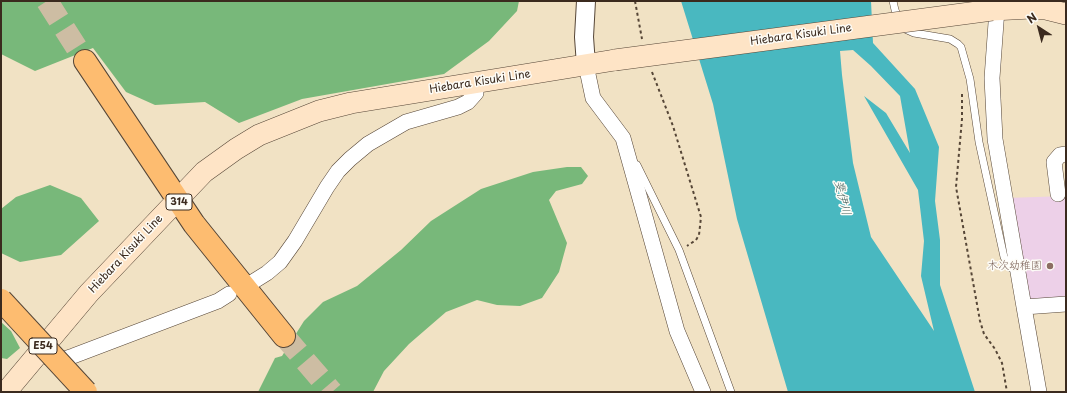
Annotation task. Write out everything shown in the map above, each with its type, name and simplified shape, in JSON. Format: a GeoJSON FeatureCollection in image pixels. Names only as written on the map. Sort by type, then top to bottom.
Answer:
{"type":"FeatureCollection","features":[{"type":"Feature","properties":{"kind":"highway","name":"314"},"geometry":{"type":"LineString","coordinates":[[85,61],[177,200],[284,336]]}},
{"type":"Feature","properties":{"kind":"highway","name":"E54"},"geometry":{"type":"LineString","coordinates":[[1,300],[86,392]]}},
{"type":"Feature","properties":{"kind":"main road","name":"Hiebara Kisuki Line"},"geometry":{"type":"LineString","coordinates":[[6,392],[89,293],[204,172],[236,149],[259,135],[319,111],[352,103],[615,60],[995,7],[1046,9],[1066,14]]}},
{"type":"Feature","properties":{"kind":"street"},"geometry":{"type":"LineString","coordinates":[[586,1],[584,37],[586,65],[593,98],[623,138],[677,331],[704,392]]}},
{"type":"Feature","properties":{"kind":"street"},"geometry":{"type":"LineString","coordinates":[[995,7],[992,78],[996,139],[1039,392]]}},
{"type":"Feature","properties":{"kind":"street"},"geometry":{"type":"LineString","coordinates":[[251,283],[267,273],[280,262],[295,241],[327,187],[338,171],[350,159],[368,144],[399,126],[416,119],[458,107],[468,102],[476,93],[475,82]]}},
{"type":"Feature","properties":{"kind":"street"},"geometry":{"type":"LineString","coordinates":[[1058,194],[1054,162],[1060,154],[1066,154]]}},
{"type":"Feature","properties":{"kind":"street"},"geometry":{"type":"LineString","coordinates":[[40,352],[52,360],[62,360],[172,318],[229,294]]}},
{"type":"Feature","properties":{"kind":"street"},"geometry":{"type":"LineString","coordinates":[[1024,307],[1066,304]]}},
{"type":"Feature","properties":{"kind":"lane"},"geometry":{"type":"LineString","coordinates":[[893,1],[895,10],[903,28],[914,32],[950,39],[961,47],[970,79],[979,142],[1004,257],[1011,268],[1017,268]]}},
{"type":"Feature","properties":{"kind":"lane"},"geometry":{"type":"LineString","coordinates":[[630,162],[637,166],[679,250],[730,392]]}},
{"type":"Feature","properties":{"kind":"path"},"geometry":{"type":"LineString","coordinates":[[635,1],[643,43]]}},
{"type":"Feature","properties":{"kind":"path"},"geometry":{"type":"LineString","coordinates":[[651,70],[673,126],[701,217],[701,230],[696,240],[679,250]]}},
{"type":"Feature","properties":{"kind":"path"},"geometry":{"type":"LineString","coordinates":[[962,89],[962,119],[956,187],[980,321],[984,334],[995,349],[1002,363],[1007,392]]}},
{"type":"Feature","properties":{"kind":"shaded area"},"geometry":{"type":"Polygon","coordinates":[[[1066,196],[1066,300],[1027,299],[1006,198],[1066,196]]]}},
{"type":"Feature","properties":{"kind":"green space"},"geometry":{"type":"Polygon","coordinates":[[[1,1],[519,1],[517,11],[489,41],[444,74],[302,99],[239,123],[205,102],[155,105],[126,92],[93,48],[35,71],[1,54],[1,1]]]}},
{"type":"Feature","properties":{"kind":"green space"},"geometry":{"type":"Polygon","coordinates":[[[567,167],[581,167],[588,176],[582,184],[556,191],[549,200],[567,243],[559,272],[542,298],[520,306],[497,305],[477,300],[446,312],[409,344],[384,371],[373,392],[258,392],[275,358],[282,356],[304,321],[323,302],[357,286],[401,250],[431,221],[481,189],[533,172],[567,167]]]}},
{"type":"Feature","properties":{"kind":"green space"},"geometry":{"type":"Polygon","coordinates":[[[50,185],[81,198],[99,221],[61,255],[20,262],[1,253],[1,209],[16,197],[50,185]]]}},
{"type":"Feature","properties":{"kind":"green space"},"geometry":{"type":"Polygon","coordinates":[[[1,322],[11,331],[20,348],[7,359],[1,358],[1,322]]]}},
{"type":"Feature","properties":{"kind":"water","name":"斐伊川"},"geometry":{"type":"Polygon","coordinates":[[[681,1],[871,1],[873,43],[915,89],[939,147],[935,201],[940,240],[940,285],[975,392],[788,392],[737,219],[713,104],[681,1]],[[853,50],[840,51],[853,163],[871,237],[934,331],[921,276],[924,241],[918,190],[864,96],[886,113],[910,153],[900,96],[853,50]]]}},
{"type":"Feature","properties":{"kind":"tunnel"},"geometry":{"type":"LineString","coordinates":[[47,1],[85,61]]}},
{"type":"Feature","properties":{"kind":"tunnel"},"geometry":{"type":"LineString","coordinates":[[284,336],[332,392]]}},
{"type":"Feature","properties":{"kind":"place","name":"木次幼稚園"},"geometry":{"type":"Point","coordinates":[1050,266]}}]}
